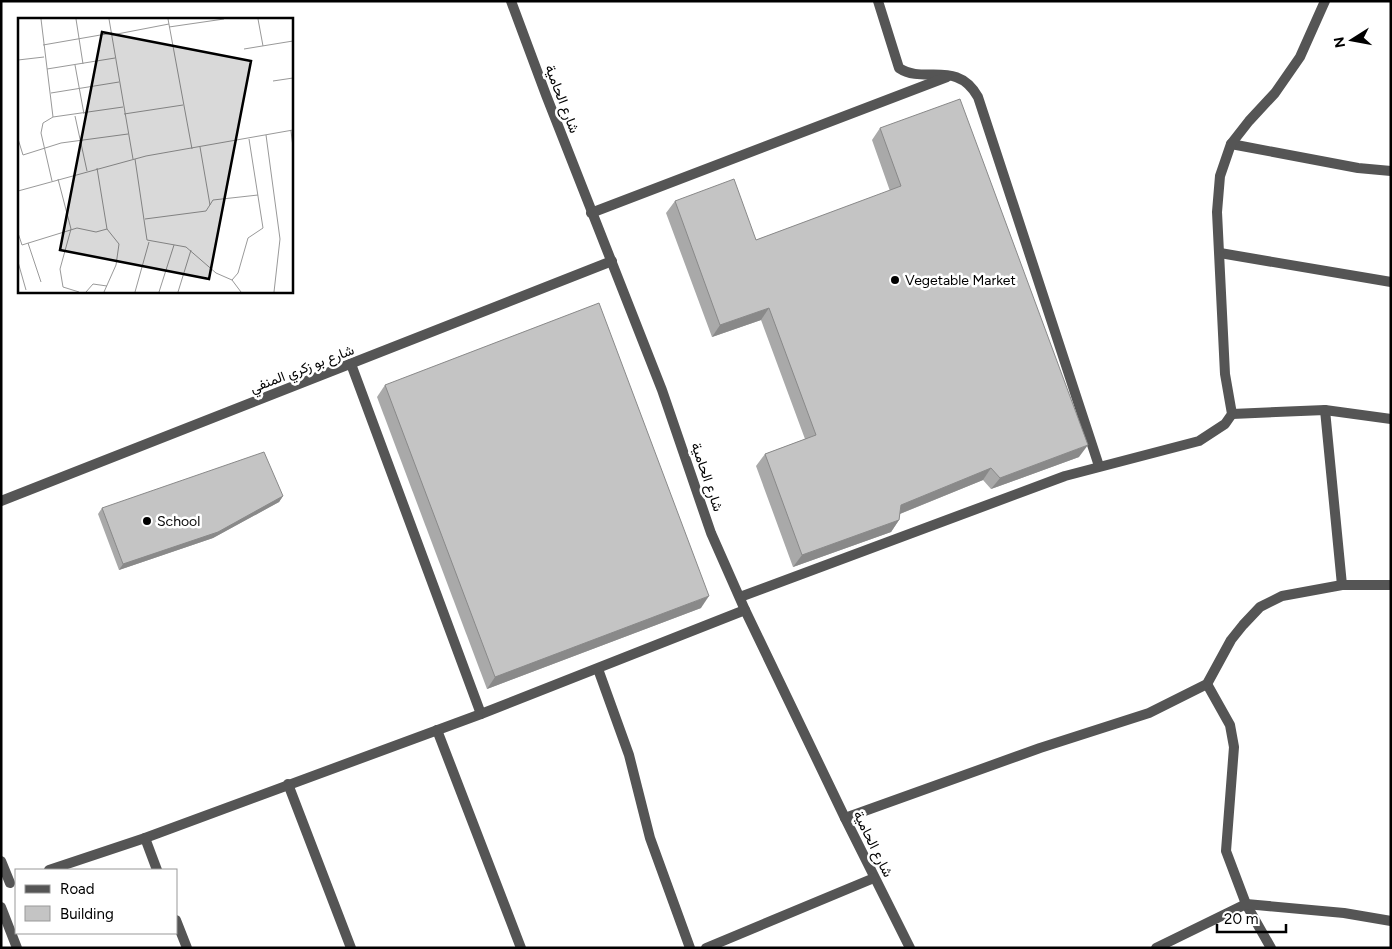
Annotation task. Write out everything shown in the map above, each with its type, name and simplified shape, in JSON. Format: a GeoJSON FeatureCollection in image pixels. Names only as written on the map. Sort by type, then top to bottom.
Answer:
{"type":"FeatureCollection","features":[{"type":"Feature","properties":{"kind":"street","name":"شارع الحامية"},"geometry":{"type":"LineString","coordinates":[[512,1],[591,213],[612,261],[662,390],[711,533],[845,818],[910,948]]}},
{"type":"Feature","properties":{"kind":"street"},"geometry":{"type":"LineString","coordinates":[[878,1],[900,68],[908,74],[931,73],[963,79],[972,86],[978,96],[1099,466]]}},
{"type":"Feature","properties":{"kind":"street"},"geometry":{"type":"LineString","coordinates":[[740,597],[1056,480],[1099,466],[1199,441],[1225,424],[1232,414],[1225,374],[1217,212],[1220,176],[1231,144],[1275,93],[1300,57],[1325,1]]}},
{"type":"Feature","properties":{"kind":"street"},"geometry":{"type":"LineString","coordinates":[[591,213],[949,76]]}},
{"type":"Feature","properties":{"kind":"street"},"geometry":{"type":"LineString","coordinates":[[1231,144],[1358,168],[1391,171]]}},
{"type":"Feature","properties":{"kind":"street"},"geometry":{"type":"LineString","coordinates":[[1220,253],[1391,282]]}},
{"type":"Feature","properties":{"kind":"street","name":"شارع بو زكري المنفي"},"geometry":{"type":"LineString","coordinates":[[1,501],[612,261]]}},
{"type":"Feature","properties":{"kind":"street"},"geometry":{"type":"LineString","coordinates":[[351,364],[481,714]]}},
{"type":"Feature","properties":{"kind":"street"},"geometry":{"type":"LineString","coordinates":[[1232,414],[1325,410],[1391,419]]}},
{"type":"Feature","properties":{"kind":"street"},"geometry":{"type":"LineString","coordinates":[[1325,410],[1342,585]]}},
{"type":"Feature","properties":{"kind":"street"},"geometry":{"type":"LineString","coordinates":[[845,818],[1040,748],[1150,713],[1207,684],[1231,640],[1260,607],[1282,596],[1342,585],[1391,585]]}},
{"type":"Feature","properties":{"kind":"street"},"geometry":{"type":"LineString","coordinates":[[52,869],[145,838],[481,714],[746,610]]}},
{"type":"Feature","properties":{"kind":"street"},"geometry":{"type":"LineString","coordinates":[[598,669],[629,755],[650,838],[690,948]]}},
{"type":"Feature","properties":{"kind":"street"},"geometry":{"type":"LineString","coordinates":[[1207,684],[1230,725],[1234,748],[1226,851],[1246,904],[1271,948]]}},
{"type":"Feature","properties":{"kind":"street"},"geometry":{"type":"LineString","coordinates":[[437,730],[521,948]]}},
{"type":"Feature","properties":{"kind":"street"},"geometry":{"type":"LineString","coordinates":[[288,784],[351,948]]}},
{"type":"Feature","properties":{"kind":"street"},"geometry":{"type":"LineString","coordinates":[[145,838],[157,869]]}},
{"type":"Feature","properties":{"kind":"street"},"geometry":{"type":"LineString","coordinates":[[1,861],[9,884]]}},
{"type":"Feature","properties":{"kind":"street"},"geometry":{"type":"LineString","coordinates":[[706,948],[874,878]]}},
{"type":"Feature","properties":{"kind":"street"},"geometry":{"type":"LineString","coordinates":[[1156,948],[1246,904],[1344,913],[1391,921]]}},
{"type":"Feature","properties":{"kind":"street"},"geometry":{"type":"LineString","coordinates":[[1,907],[17,948]]}},
{"type":"Feature","properties":{"kind":"street"},"geometry":{"type":"LineString","coordinates":[[178,925],[187,948]]}},
{"type":"Feature","properties":{"kind":"building"},"geometry":{"type":"Polygon","coordinates":[[[960,99],[1088,445],[1000,478],[991,468],[901,505],[899,520],[802,555],[765,454],[816,435],[769,308],[720,325],[675,201],[734,179],[756,240],[901,186],[880,128],[960,99]]]}},
{"type":"Feature","properties":{"kind":"building"},"geometry":{"type":"Polygon","coordinates":[[[599,303],[709,596],[495,677],[385,385],[599,303]]]}},
{"type":"Feature","properties":{"kind":"building"},"geometry":{"type":"Polygon","coordinates":[[[264,452],[283,496],[218,532],[123,564],[102,508],[264,452]]]}},
{"type":"Feature","properties":{"kind":"place","name":"Vegetable Market"},"geometry":{"type":"Point","coordinates":[895,280]}},
{"type":"Feature","properties":{"kind":"place","name":"School"},"geometry":{"type":"Point","coordinates":[147,521]}}]}
